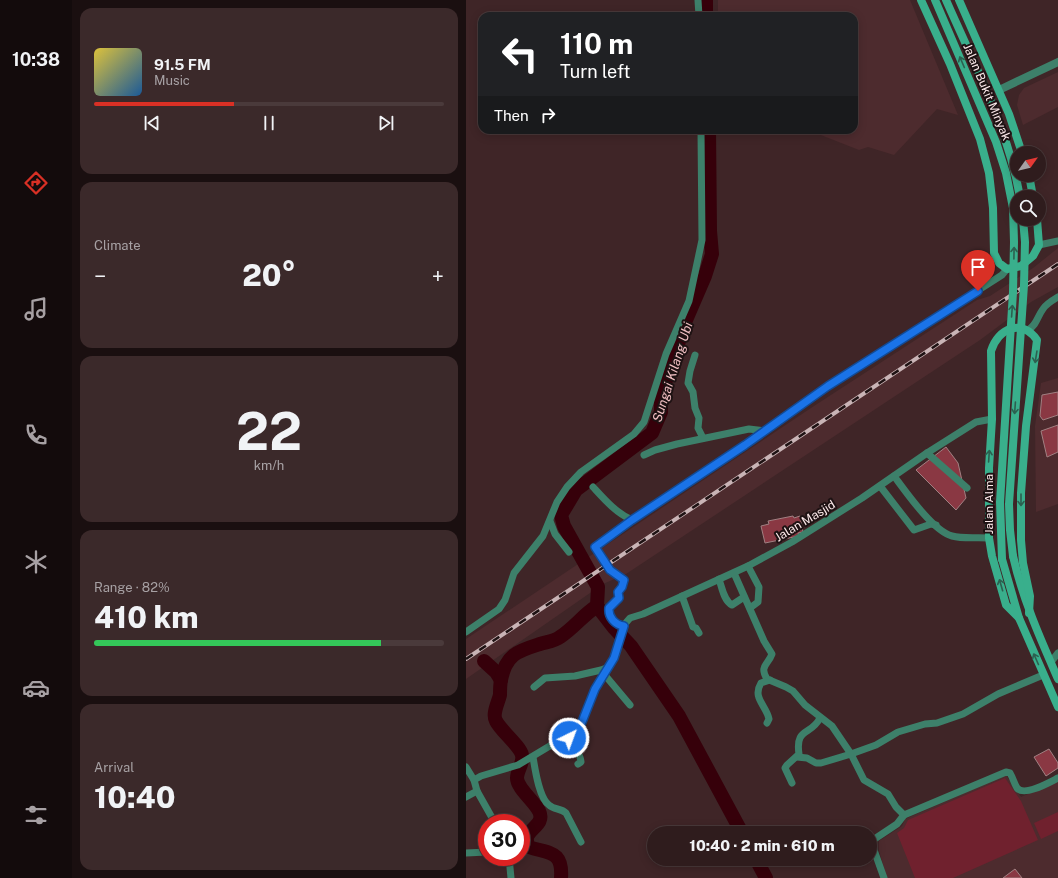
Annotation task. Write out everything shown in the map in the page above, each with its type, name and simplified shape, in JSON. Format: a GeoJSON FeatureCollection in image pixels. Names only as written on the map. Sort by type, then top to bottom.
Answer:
{"type":"FeatureCollection","features":[{"type":"Feature","properties":{"kind":"main road"},"geometry":{"type":"LineString","coordinates":[[921,0],[950,64],[980,139],[989,173],[993,208],[994,253],[999,263],[1007,269],[1020,266],[1033,256],[1040,245],[1038,226]]}},
{"type":"Feature","properties":{"kind":"main road","name":"Jalan Bukit Minyak"},"geometry":{"type":"LineString","coordinates":[[935,0],[993,135],[1006,173],[1013,208],[1013,292]]}},
{"type":"Feature","properties":{"kind":"main road","name":"Jalan Bukit Minyak"},"geometry":{"type":"LineString","coordinates":[[946,0],[1006,138],[1016,171],[1019,190]]}},
{"type":"Feature","properties":{"kind":"main road"},"geometry":{"type":"LineString","coordinates":[[959,0],[1009,114],[1020,146]]}},
{"type":"Feature","properties":{"kind":"main road","name":"Jalan Alma"},"geometry":{"type":"LineString","coordinates":[[1024,226],[1025,242],[1024,286],[1009,504],[1010,530],[1013,556],[1029,613],[1058,679]]}},
{"type":"Feature","properties":{"kind":"main road","name":"Jalan Alma"},"geometry":{"type":"LineString","coordinates":[[1013,292],[1000,502],[1002,559],[1019,618],[1058,707]]}},
{"type":"Feature","properties":{"kind":"main road"},"geometry":{"type":"LineString","coordinates":[[1019,618],[1006,605],[992,556],[989,538],[989,468],[992,419],[991,351],[993,343],[1006,330],[1018,328],[1028,330],[1034,334],[1038,340],[1026,426],[1021,493],[1021,540],[1023,563],[1030,596],[1029,613]]}},
{"type":"Feature","properties":{"kind":"street"},"geometry":{"type":"LineString","coordinates":[[698,0],[699,12]]}},
{"type":"Feature","properties":{"kind":"street"},"geometry":{"type":"LineString","coordinates":[[999,90],[1058,62]]}},
{"type":"Feature","properties":{"kind":"street"},"geometry":{"type":"LineString","coordinates":[[466,632],[499,609],[505,600],[514,573],[543,536],[557,502],[567,487],[581,472],[634,434],[644,422],[666,354],[690,301],[702,240],[701,134]]}},
{"type":"Feature","properties":{"kind":"street"},"geometry":{"type":"LineString","coordinates":[[1040,245],[1058,241]]}},
{"type":"Feature","properties":{"kind":"street"},"geometry":{"type":"LineString","coordinates":[[578,764],[581,762],[580,756],[573,745],[573,739],[578,732],[595,689],[614,658],[623,628],[616,623],[609,613],[609,608],[619,598],[618,592],[622,587],[624,580],[610,570],[595,547],[632,520],[766,431],[828,386],[1002,275],[1007,269]]}},
{"type":"Feature","properties":{"kind":"street"},"geometry":{"type":"LineString","coordinates":[[1028,330],[1037,322],[1043,309],[1058,297]]}},
{"type":"Feature","properties":{"kind":"street"},"geometry":{"type":"LineString","coordinates":[[695,355],[690,370],[688,383],[693,392],[695,408],[699,418],[698,428],[703,438]]}},
{"type":"Feature","properties":{"kind":"street","name":"Jalan Masjid"},"geometry":{"type":"LineString","coordinates":[[623,628],[630,618],[644,614],[734,573],[816,529],[927,453],[976,422],[992,419]]}},
{"type":"Feature","properties":{"kind":"street"},"geometry":{"type":"LineString","coordinates":[[644,455],[655,450],[703,438],[749,429],[766,431]]}},
{"type":"Feature","properties":{"kind":"street"},"geometry":{"type":"LineString","coordinates":[[927,453],[967,488]]}},
{"type":"Feature","properties":{"kind":"street"},"geometry":{"type":"LineString","coordinates":[[894,476],[916,505],[946,533],[954,536],[989,538]]}},
{"type":"Feature","properties":{"kind":"street"},"geometry":{"type":"LineString","coordinates":[[880,486],[914,530],[931,524],[936,525]]}},
{"type":"Feature","properties":{"kind":"street"},"geometry":{"type":"LineString","coordinates":[[592,487],[607,503],[626,518],[632,520]]}},
{"type":"Feature","properties":{"kind":"street"},"geometry":{"type":"LineString","coordinates":[[550,522],[555,534],[569,552]]}},
{"type":"Feature","properties":{"kind":"street"},"geometry":{"type":"LineString","coordinates":[[748,566],[760,590],[758,602],[750,608]]}},
{"type":"Feature","properties":{"kind":"street"},"geometry":{"type":"LineString","coordinates":[[734,573],[764,641],[772,654],[763,671],[767,678],[790,689],[805,706],[832,726],[851,754],[864,780],[888,794],[896,807],[904,815]]}},
{"type":"Feature","properties":{"kind":"street"},"geometry":{"type":"LineString","coordinates":[[719,579],[727,602],[732,605],[744,596]]}},
{"type":"Feature","properties":{"kind":"street"},"geometry":{"type":"LineString","coordinates":[[682,596],[693,627],[696,628],[699,633]]}},
{"type":"Feature","properties":{"kind":"street"},"geometry":{"type":"LineString","coordinates":[[1051,662],[1058,653]]}},
{"type":"Feature","properties":{"kind":"street"},"geometry":{"type":"LineString","coordinates":[[534,687],[545,678],[574,676],[609,667]]}},
{"type":"Feature","properties":{"kind":"street"},"geometry":{"type":"LineString","coordinates":[[604,674],[630,705]]}},
{"type":"Feature","properties":{"kind":"street"},"geometry":{"type":"LineString","coordinates":[[797,757],[807,758],[816,764],[824,763],[851,754],[876,745],[898,732],[925,724],[936,723],[963,714],[998,694],[1043,675]]}},
{"type":"Feature","properties":{"kind":"street"},"geometry":{"type":"LineString","coordinates":[[767,723],[770,719],[768,713],[757,694],[761,683],[770,680]]}},
{"type":"Feature","properties":{"kind":"street"},"geometry":{"type":"LineString","coordinates":[[792,783],[785,768],[800,754],[798,742],[800,737],[805,731],[813,728],[820,718]]}},
{"type":"Feature","properties":{"kind":"street"},"geometry":{"type":"LineString","coordinates":[[474,780],[481,776],[518,765],[553,744],[569,738],[578,732]]}},
{"type":"Feature","properties":{"kind":"street"},"geometry":{"type":"LineString","coordinates":[[531,758],[546,803],[551,807],[563,810],[566,813],[581,842]]}},
{"type":"Feature","properties":{"kind":"street"},"geometry":{"type":"LineString","coordinates":[[466,767],[474,780],[477,791],[490,814]]}},
{"type":"Feature","properties":{"kind":"street"},"geometry":{"type":"LineString","coordinates":[[884,878],[874,850],[873,840],[898,824],[904,815],[1006,772],[1010,774],[1017,788],[1028,791],[1058,778]]}},
{"type":"Feature","properties":{"kind":"street"},"geometry":{"type":"LineString","coordinates":[[466,797],[477,791]]}},
{"type":"Feature","properties":{"kind":"street"},"geometry":{"type":"LineString","coordinates":[[466,853],[478,852]]}},
{"type":"Feature","properties":{"kind":"street"},"geometry":{"type":"LineString","coordinates":[[509,866],[511,878]]}},
{"type":"Feature","properties":{"kind":"shaded area"},"geometry":{"type":"Polygon","coordinates":[[[718,0],[910,0],[958,115],[937,109],[894,155],[868,147],[859,150],[818,134],[858,134],[858,12],[718,12],[718,0]]]}},
{"type":"Feature","properties":{"kind":"shaded area"},"geometry":{"type":"Polygon","coordinates":[[[1058,72],[1058,107],[1023,125],[1017,105],[1019,95],[1024,88],[1058,72]]]}},
{"type":"Feature","properties":{"kind":"shaded area"},"geometry":{"type":"Polygon","coordinates":[[[1058,248],[1058,287],[1031,302],[980,340],[626,574],[603,584],[466,679],[466,639],[814,406],[977,300],[990,296],[1033,268],[1058,248]]]}},
{"type":"Feature","properties":{"kind":"shaded area"},"geometry":{"type":"Polygon","coordinates":[[[1058,378],[1058,504],[1036,512],[1035,426],[1041,383],[1058,378]]]}},
{"type":"Feature","properties":{"kind":"shaded area"},"geometry":{"type":"Polygon","coordinates":[[[1006,775],[1021,797],[1058,781],[1058,878],[887,878],[879,851],[879,841],[902,826],[905,819],[1006,775]]]}},
{"type":"Feature","properties":{"kind":"shaded area"},"geometry":{"type":"Polygon","coordinates":[[[1005,778],[1021,801],[1038,840],[953,878],[915,878],[897,833],[904,828],[908,820],[1005,778]]]}},
{"type":"Feature","properties":{"kind":"shaded area"},"geometry":{"type":"Polygon","coordinates":[[[1058,812],[1058,831],[1041,839],[1034,823],[1058,812]]]}},
{"type":"Feature","properties":{"kind":"building"},"geometry":{"type":"Polygon","coordinates":[[[1058,392],[1058,415],[1043,420],[1040,416],[1042,395],[1058,392]]]}},
{"type":"Feature","properties":{"kind":"building"},"geometry":{"type":"Polygon","coordinates":[[[1058,425],[1058,452],[1047,457],[1041,431],[1058,425]]]}},
{"type":"Feature","properties":{"kind":"building"},"geometry":{"type":"Polygon","coordinates":[[[946,447],[958,463],[966,498],[956,510],[916,470],[946,447]]]}},
{"type":"Feature","properties":{"kind":"building"},"geometry":{"type":"Polygon","coordinates":[[[793,516],[794,518],[800,516],[803,532],[798,533],[799,536],[765,543],[761,526],[769,524],[768,521],[793,516]]]}},
{"type":"Feature","properties":{"kind":"building"},"geometry":{"type":"Polygon","coordinates":[[[1049,749],[1058,763],[1058,768],[1046,776],[1034,757],[1049,749]]]}},
{"type":"Feature","properties":{"kind":"building"},"geometry":{"type":"Polygon","coordinates":[[[1015,869],[1022,878],[1003,878],[1015,869]]]}},
{"type":"Feature","properties":{"kind":"waterway","name":"Sungai Kilang Ubi"},"geometry":{"type":"LineString","coordinates":[[706,0],[706,12]]}},
{"type":"Feature","properties":{"kind":"waterway","name":"Sungai Kilang Ubi"},"geometry":{"type":"LineString","coordinates":[[561,878],[560,862],[557,858],[548,853],[529,847],[527,841],[527,836],[537,825],[540,817],[537,807],[518,782],[517,775],[521,764],[521,751],[498,725],[495,718],[495,712],[500,695],[501,680],[506,664],[514,655],[525,649],[558,638],[570,630],[587,613],[597,606],[598,587],[564,526],[561,515],[576,490],[652,433],[661,412],[661,395],[686,320],[705,276],[712,254],[710,231],[709,134]]}},
{"type":"Feature","properties":{"kind":"waterway"},"geometry":{"type":"LineString","coordinates":[[597,606],[614,628],[631,646],[679,716],[738,826]]}},
{"type":"Feature","properties":{"kind":"waterway"},"geometry":{"type":"LineString","coordinates":[[484,661],[496,672],[501,680]]}},
{"type":"Feature","properties":{"kind":"waterway"},"geometry":{"type":"LineString","coordinates":[[760,866],[766,878]]}},
{"type":"Feature","properties":{"kind":"railway"},"geometry":{"type":"LineString","coordinates":[[466,659],[1058,264]]}},
{"type":"Feature","properties":{"kind":"route"},"geometry":{"type":"LineString","coordinates":[[569,738],[578,732],[595,689],[614,658],[624,626],[620,626],[616,623],[609,613],[609,608],[619,598],[618,592],[622,587],[624,580],[610,570],[595,547],[632,520],[745,445],[828,386],[978,291]]}}]}
